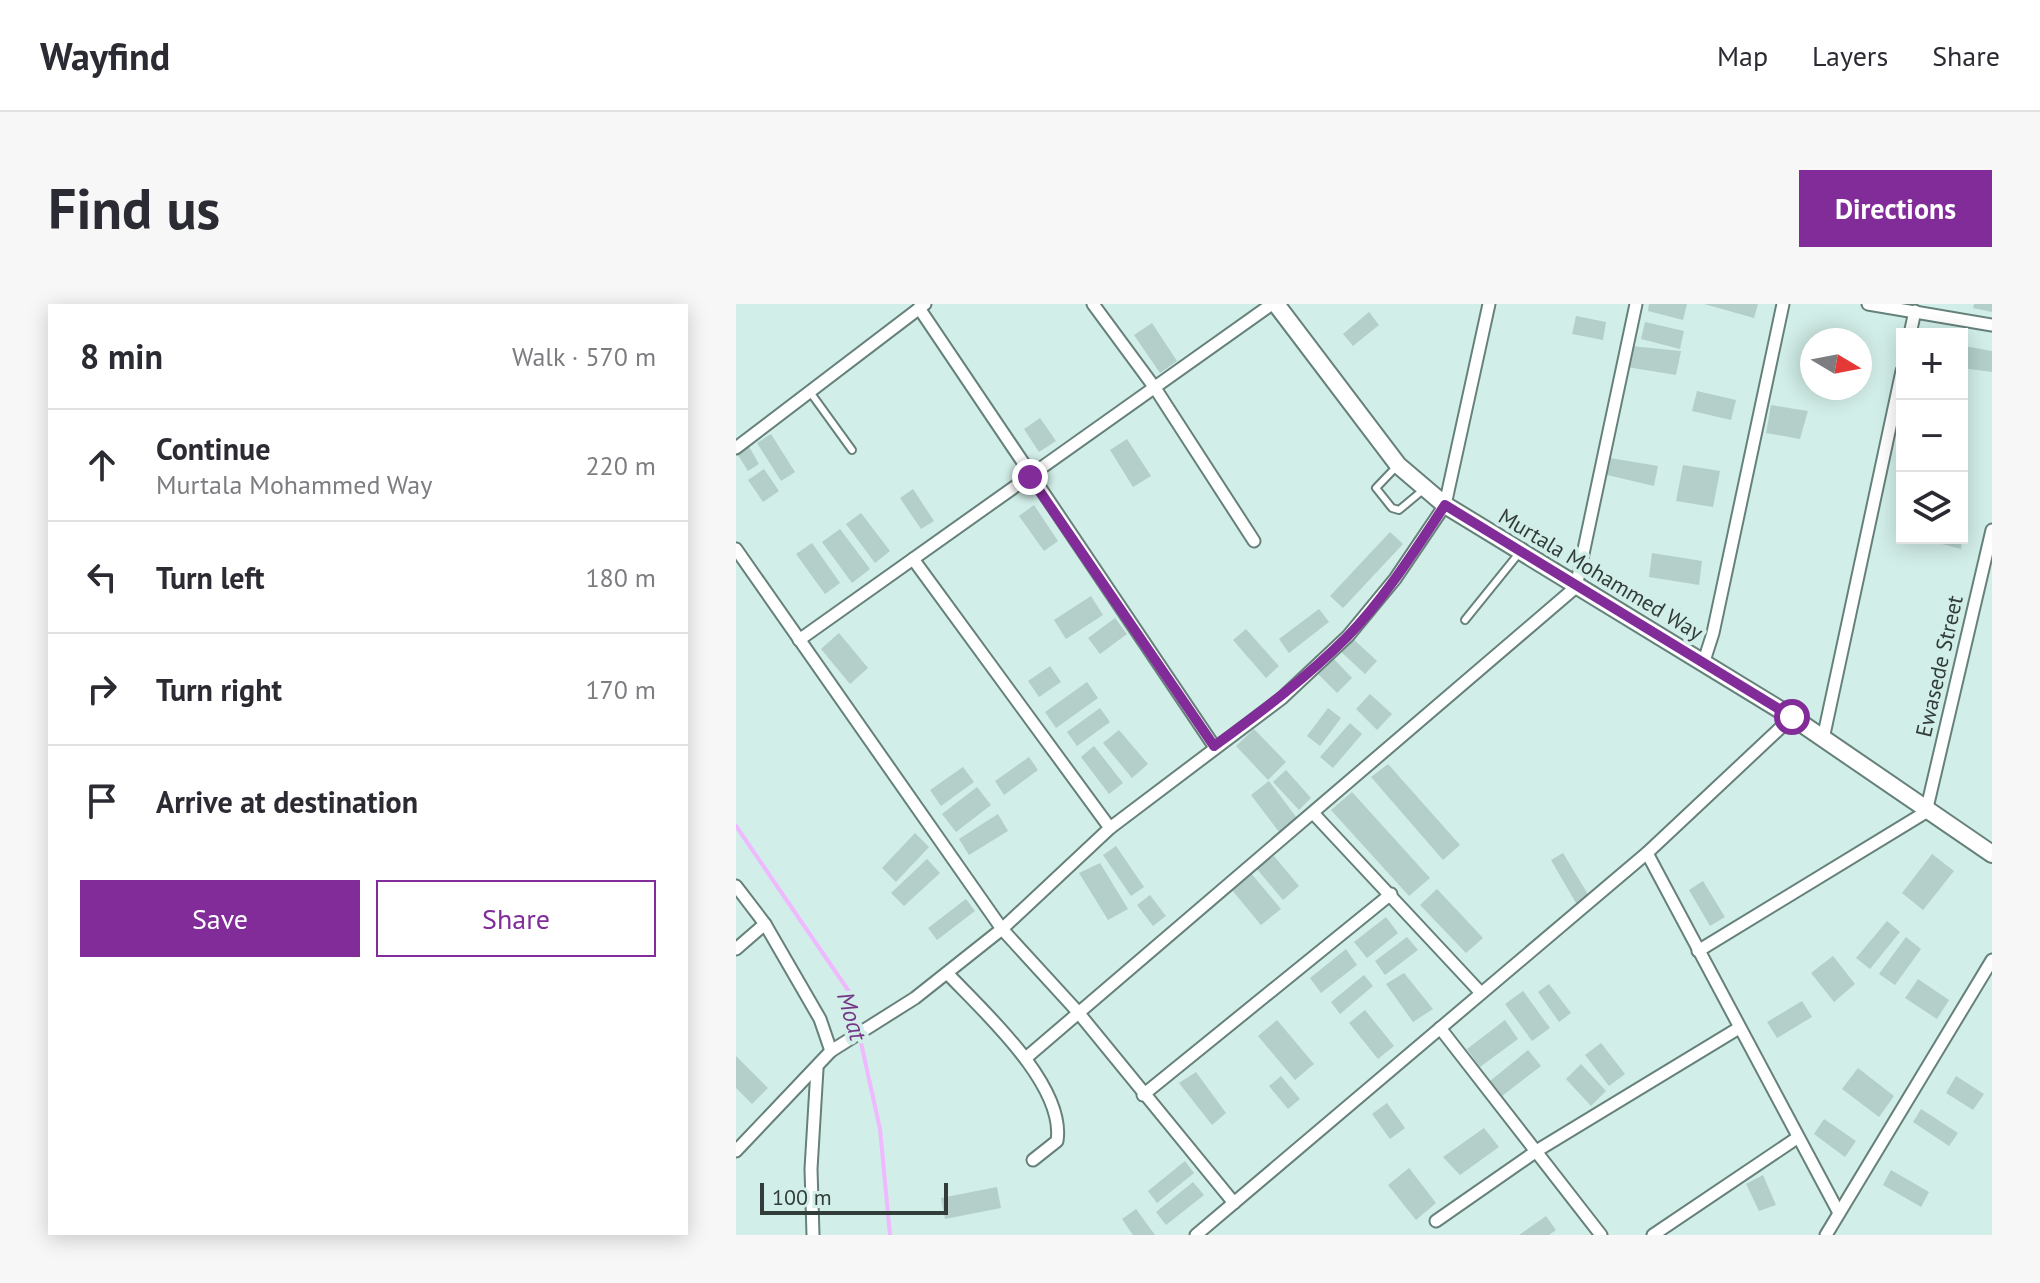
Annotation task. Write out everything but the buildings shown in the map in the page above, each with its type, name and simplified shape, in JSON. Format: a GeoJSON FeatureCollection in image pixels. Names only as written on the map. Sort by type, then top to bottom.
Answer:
{"type":"FeatureCollection","features":[{"type":"Feature","properties":{"kind":"street"},"geometry":{"type":"LineString","coordinates":[[1093,304],[1155,388],[1254,541]]}},
{"type":"Feature","properties":{"kind":"street"},"geometry":{"type":"LineString","coordinates":[[799,640],[1274,304]]}},
{"type":"Feature","properties":{"kind":"street","name":"Murtala Mohammed Way"},"geometry":{"type":"LineString","coordinates":[[1274,304],[1398,465],[1445,505],[1792,717],[1926,812],[1992,854]]}},
{"type":"Feature","properties":{"kind":"street"},"geometry":{"type":"LineString","coordinates":[[736,1151],[831,1051],[915,998],[1002,929],[1110,828],[1214,746],[1282,698],[1348,636],[1395,579],[1445,505],[1489,304]]}},
{"type":"Feature","properties":{"kind":"street"},"geometry":{"type":"LineString","coordinates":[[1027,1057],[1077,1011],[1576,587],[1636,304]]}},
{"type":"Feature","properties":{"kind":"street"},"geometry":{"type":"LineString","coordinates":[[1704,661],[1713,633],[1783,304]]}},
{"type":"Feature","properties":{"kind":"street"},"geometry":{"type":"LineString","coordinates":[[1868,304],[1992,325]]}},
{"type":"Feature","properties":{"kind":"street"},"geometry":{"type":"LineString","coordinates":[[736,448],[922,306],[1030,477],[1214,746]]}},
{"type":"Feature","properties":{"kind":"street"},"geometry":{"type":"LineString","coordinates":[[1911,328],[1915,311]]}},
{"type":"Feature","properties":{"kind":"street"},"geometry":{"type":"LineString","coordinates":[[1823,739],[1896,399]]}},
{"type":"Feature","properties":{"kind":"street","name":"Ewasede Street"},"geometry":{"type":"LineString","coordinates":[[1926,812],[1992,530]]}},
{"type":"Feature","properties":{"kind":"street"},"geometry":{"type":"LineString","coordinates":[[736,549],[1002,929],[1077,1011],[1234,1203]]}},
{"type":"Feature","properties":{"kind":"street"},"geometry":{"type":"LineString","coordinates":[[913,559],[1110,828]]}},
{"type":"Feature","properties":{"kind":"street"},"geometry":{"type":"LineString","coordinates":[[1203,1233],[1234,1203],[1647,853],[1792,717]]}},
{"type":"Feature","properties":{"kind":"street"},"geometry":{"type":"LineString","coordinates":[[1698,951],[1926,812]]}},
{"type":"Feature","properties":{"kind":"street"},"geometry":{"type":"LineString","coordinates":[[1313,813],[1481,993]]}},
{"type":"Feature","properties":{"kind":"street"},"geometry":{"type":"LineString","coordinates":[[1647,853],[1839,1213]]}},
{"type":"Feature","properties":{"kind":"street"},"geometry":{"type":"LineString","coordinates":[[736,886],[765,924],[820,1019],[831,1051]]}},
{"type":"Feature","properties":{"kind":"street"},"geometry":{"type":"LineString","coordinates":[[1143,1095],[1391,894]]}},
{"type":"Feature","properties":{"kind":"street"},"geometry":{"type":"LineString","coordinates":[[736,949],[765,924]]}},
{"type":"Feature","properties":{"kind":"street"},"geometry":{"type":"LineString","coordinates":[[1826,1235],[1992,960]]}},
{"type":"Feature","properties":{"kind":"street"},"geometry":{"type":"LineString","coordinates":[[947,973],[1027,1057],[1053,1111],[1058,1133],[1051,1148],[1033,1160]]}},
{"type":"Feature","properties":{"kind":"street"},"geometry":{"type":"LineString","coordinates":[[1440,1028],[1538,1150],[1601,1235]]}},
{"type":"Feature","properties":{"kind":"street"},"geometry":{"type":"LineString","coordinates":[[1436,1221],[1538,1150],[1739,1028]]}},
{"type":"Feature","properties":{"kind":"street"},"geometry":{"type":"LineString","coordinates":[[813,1235],[811,1169],[817,1069]]}},
{"type":"Feature","properties":{"kind":"street"},"geometry":{"type":"LineString","coordinates":[[1653,1235],[1797,1138]]}},
{"type":"Feature","properties":{"kind":"lane"},"geometry":{"type":"LineString","coordinates":[[810,392],[852,450]]}},
{"type":"Feature","properties":{"kind":"lane"},"geometry":{"type":"LineString","coordinates":[[1398,465],[1376,488],[1392,508],[1399,510],[1424,488]]}},
{"type":"Feature","properties":{"kind":"lane"},"geometry":{"type":"LineString","coordinates":[[1465,620],[1520,552]]}},
{"type":"Feature","properties":{"kind":"waterway","name":"Moat"},"geometry":{"type":"LineString","coordinates":[[736,826],[850,993],[880,1129],[890,1235]]}},
{"type":"Feature","properties":{"kind":"route"},"geometry":{"type":"LineString","coordinates":[[1030,477],[1214,746],[1282,698],[1348,636],[1395,579],[1445,505],[1792,717]]}}]}
